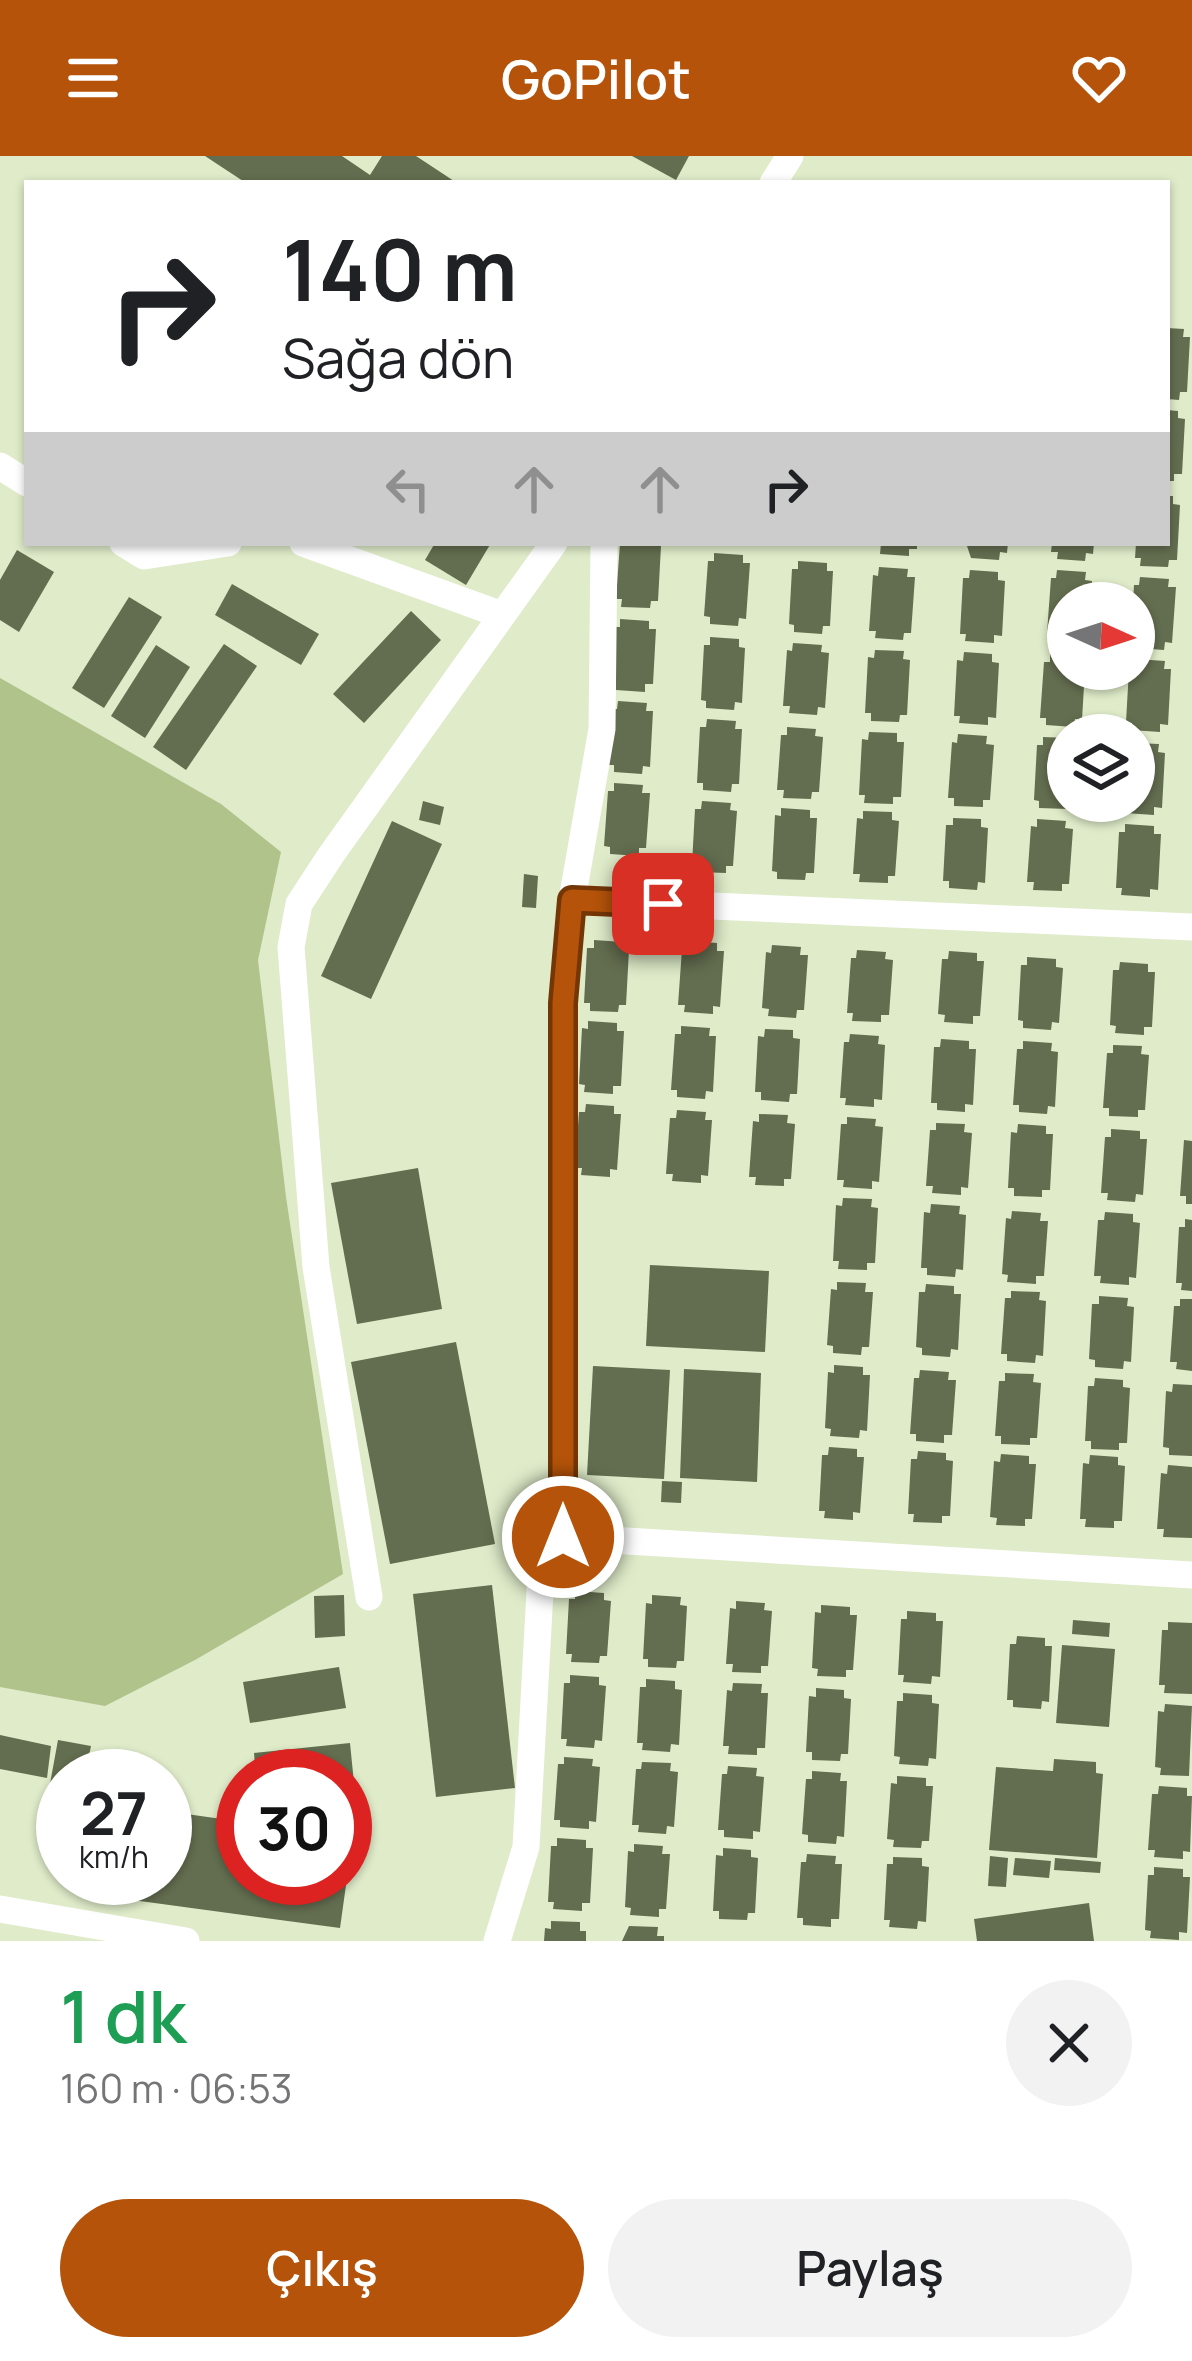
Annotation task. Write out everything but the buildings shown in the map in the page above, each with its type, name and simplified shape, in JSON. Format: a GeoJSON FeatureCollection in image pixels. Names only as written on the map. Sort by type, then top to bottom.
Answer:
{"type":"FeatureCollection","features":[{"type":"Feature","properties":{"kind":"street"},"geometry":{"type":"LineString","coordinates":[[128,546],[144,556],[209,546]]}},
{"type":"Feature","properties":{"kind":"street"},"geometry":{"type":"LineString","coordinates":[[311,546],[502,615]]}},
{"type":"Feature","properties":{"kind":"street"},"geometry":{"type":"LineString","coordinates":[[369,1597],[316,1268],[291,946],[298,904],[552,546]]}},
{"type":"Feature","properties":{"kind":"street"},"geometry":{"type":"LineString","coordinates":[[563,1537],[563,1003],[572,900],[602,728],[604,546]]}},
{"type":"Feature","properties":{"kind":"street"},"geometry":{"type":"LineString","coordinates":[[572,900],[1192,926]]}},
{"type":"Feature","properties":{"kind":"street"},"geometry":{"type":"LineString","coordinates":[[497,1941],[526,1847],[543,1536],[1192,1575]]}},
{"type":"Feature","properties":{"kind":"street"},"geometry":{"type":"LineString","coordinates":[[0,1909],[187,1941]]}},
{"type":"Feature","properties":{"kind":"green space"},"geometry":{"type":"Polygon","coordinates":[[[0,678],[221,804],[281,852],[258,960],[286,1197],[343,1574],[105,1706],[0,1687],[0,678]]]}},
{"type":"Feature","properties":{"kind":"route"},"geometry":{"type":"LineString","coordinates":[[563,1537],[563,1003],[572,900],[663,904]]}}]}
